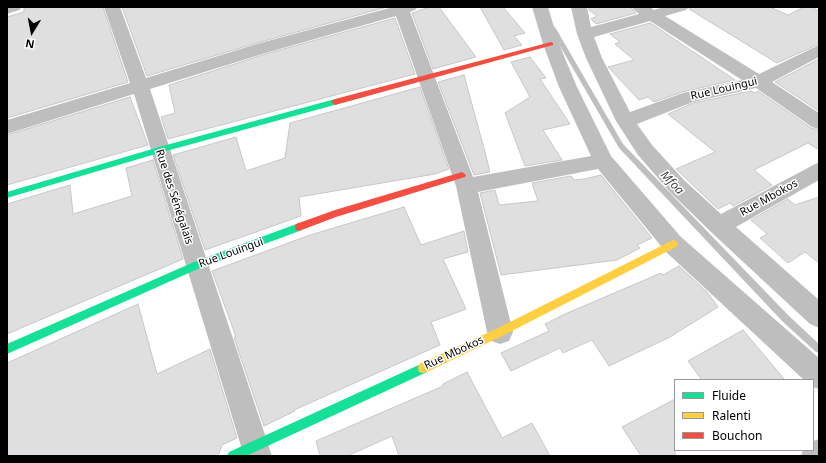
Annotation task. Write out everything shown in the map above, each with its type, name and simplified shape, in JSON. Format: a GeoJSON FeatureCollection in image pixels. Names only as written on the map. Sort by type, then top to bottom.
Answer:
{"type":"FeatureCollection","features":[{"type":"Feature","properties":{"kind":"street"},"geometry":{"type":"LineString","coordinates":[[7,9],[14,7]]}},
{"type":"Feature","properties":{"kind":"street","name":"Rue des Sénégalais"},"geometry":{"type":"LineString","coordinates":[[112,7],[140,86],[159,150],[256,451]]}},
{"type":"Feature","properties":{"kind":"street"},"geometry":{"type":"LineString","coordinates":[[540,7],[551,44],[568,87],[603,161],[673,244],[819,376]]}},
{"type":"Feature","properties":{"kind":"street"},"geometry":{"type":"LineString","coordinates":[[579,7],[585,34],[625,121],[645,150],[677,186],[819,316]]}},
{"type":"Feature","properties":{"kind":"street"},"geometry":{"type":"LineString","coordinates":[[585,34],[645,11],[681,7]]}},
{"type":"Feature","properties":{"kind":"street"},"geometry":{"type":"LineString","coordinates":[[7,127],[263,48],[405,8],[427,77],[464,180],[500,332]]}},
{"type":"Feature","properties":{"kind":"street"},"geometry":{"type":"LineString","coordinates":[[645,11],[759,82],[819,122]]}},
{"type":"Feature","properties":{"kind":"street"},"geometry":{"type":"LineString","coordinates":[[7,196],[159,150],[551,44]]}},
{"type":"Feature","properties":{"kind":"street","name":"Rue Louingui"},"geometry":{"type":"LineString","coordinates":[[625,121],[689,97],[759,82],[819,50]]}},
{"type":"Feature","properties":{"kind":"street","name":"Rue Louingui"},"geometry":{"type":"LineString","coordinates":[[7,349],[197,265],[335,214],[464,180],[603,161]]}},
{"type":"Feature","properties":{"kind":"street","name":"Rue Mbokos"},"geometry":{"type":"LineString","coordinates":[[719,226],[819,170]]}},
{"type":"Feature","properties":{"kind":"street","name":"Rue Mbokos"},"geometry":{"type":"LineString","coordinates":[[233,456],[256,451],[500,332],[673,244]]}},
{"type":"Feature","properties":{"kind":"street"},"geometry":{"type":"LineString","coordinates":[[815,456],[819,453]]}},
{"type":"Feature","properties":{"kind":"building"},"geometry":{"type":"Polygon","coordinates":[[[24,7],[103,7],[128,82],[7,118],[7,17],[24,12],[24,7]]]}},
{"type":"Feature","properties":{"kind":"building"},"geometry":{"type":"Polygon","coordinates":[[[122,7],[387,7],[257,43],[147,76],[122,7]]]}},
{"type":"Feature","properties":{"kind":"building"},"geometry":{"type":"Polygon","coordinates":[[[430,7],[439,7],[476,57],[433,69],[412,13],[430,7]]]}},
{"type":"Feature","properties":{"kind":"building"},"geometry":{"type":"Polygon","coordinates":[[[480,7],[503,7],[525,33],[514,36],[522,45],[504,50],[480,7]]]}},
{"type":"Feature","properties":{"kind":"building"},"geometry":{"type":"Polygon","coordinates":[[[589,7],[630,7],[636,13],[596,24],[591,19],[597,16],[589,10],[589,7]]]}},
{"type":"Feature","properties":{"kind":"building"},"geometry":{"type":"Polygon","coordinates":[[[690,7],[770,7],[788,15],[804,7],[811,7],[819,11],[819,44],[777,63],[689,9],[690,7]]]}},
{"type":"Feature","properties":{"kind":"building"},"geometry":{"type":"Polygon","coordinates":[[[395,18],[415,74],[168,139],[161,117],[175,113],[169,85],[269,53],[395,18]]]}},
{"type":"Feature","properties":{"kind":"building"},"geometry":{"type":"Polygon","coordinates":[[[650,23],[735,80],[682,92],[654,102],[648,97],[639,100],[608,67],[634,60],[615,44],[620,42],[610,34],[650,23]]]}},
{"type":"Feature","properties":{"kind":"building"},"geometry":{"type":"Polygon","coordinates":[[[530,57],[546,78],[540,79],[570,124],[543,130],[562,160],[525,166],[505,113],[530,97],[511,62],[530,57]]]}},
{"type":"Feature","properties":{"kind":"building"},"geometry":{"type":"Polygon","coordinates":[[[819,59],[819,111],[775,82],[819,59]]]}},
{"type":"Feature","properties":{"kind":"building"},"geometry":{"type":"Polygon","coordinates":[[[464,75],[490,172],[474,175],[438,82],[464,75]]]}},
{"type":"Feature","properties":{"kind":"building"},"geometry":{"type":"Polygon","coordinates":[[[420,87],[449,169],[435,174],[299,197],[301,216],[205,250],[173,155],[236,137],[246,171],[285,158],[290,123],[420,87]]]}},
{"type":"Feature","properties":{"kind":"building"},"geometry":{"type":"Polygon","coordinates":[[[751,91],[755,93],[758,91],[811,128],[819,130],[819,150],[808,143],[754,170],[772,185],[733,206],[730,203],[718,209],[676,169],[715,152],[668,114],[693,103],[751,91]]]}},
{"type":"Feature","properties":{"kind":"building"},"geometry":{"type":"Polygon","coordinates":[[[130,97],[148,145],[7,185],[7,135],[130,97]]]}},
{"type":"Feature","properties":{"kind":"building"},"geometry":{"type":"Polygon","coordinates":[[[153,160],[183,259],[7,334],[7,204],[70,185],[73,214],[132,196],[126,168],[153,160]]]}},
{"type":"Feature","properties":{"kind":"building"},"geometry":{"type":"Polygon","coordinates":[[[601,175],[652,238],[637,245],[640,248],[617,260],[501,275],[480,193],[495,190],[499,205],[538,201],[532,183],[571,176],[574,180],[601,175]]]}},
{"type":"Feature","properties":{"kind":"building"},"geometry":{"type":"Polygon","coordinates":[[[819,197],[819,263],[805,252],[788,263],[760,238],[767,234],[751,220],[788,199],[795,205],[819,197]]]}},
{"type":"Feature","properties":{"kind":"building"},"geometry":{"type":"Polygon","coordinates":[[[404,207],[421,245],[464,231],[468,252],[443,259],[466,309],[431,322],[440,345],[294,410],[295,411],[264,426],[234,338],[236,337],[212,271],[310,235],[404,207]]]}},
{"type":"Feature","properties":{"kind":"building"},"geometry":{"type":"Polygon","coordinates":[[[679,266],[707,292],[718,307],[670,337],[609,366],[592,340],[563,353],[560,348],[511,371],[501,353],[549,331],[545,324],[565,314],[661,273],[663,275],[679,266]]]}},
{"type":"Feature","properties":{"kind":"building"},"geometry":{"type":"Polygon","coordinates":[[[138,304],[157,374],[210,349],[237,438],[222,445],[218,456],[7,456],[7,363],[138,304]]]}},
{"type":"Feature","properties":{"kind":"building"},"geometry":{"type":"Polygon","coordinates":[[[743,330],[784,379],[701,379],[688,361],[743,330]]]}},
{"type":"Feature","properties":{"kind":"building"},"geometry":{"type":"Polygon","coordinates":[[[467,372],[502,438],[532,423],[550,456],[399,456],[392,436],[347,456],[320,456],[316,441],[443,386],[443,384],[467,372]]]}},
{"type":"Feature","properties":{"kind":"building"},"geometry":{"type":"Polygon","coordinates":[[[674,400],[675,456],[641,456],[622,427],[674,400]]]}},
{"type":"Feature","properties":{"kind":"waterway","name":"Mfoa"},"geometry":{"type":"LineString","coordinates":[[552,27],[621,146],[786,319],[819,349]]}},
{"type":"Feature","properties":{"kind":"traffic: fast"},"geometry":{"type":"LineString","coordinates":[[7,195],[159,150],[335,102]]}},
{"type":"Feature","properties":{"kind":"traffic: fast"},"geometry":{"type":"LineString","coordinates":[[7,349],[197,265],[299,227]]}},
{"type":"Feature","properties":{"kind":"traffic: fast"},"geometry":{"type":"LineString","coordinates":[[233,456],[423,368]]}},
{"type":"Feature","properties":{"kind":"traffic: slow"},"geometry":{"type":"LineString","coordinates":[[423,368],[500,332],[673,244]]}},
{"type":"Feature","properties":{"kind":"traffic: jam"},"geometry":{"type":"LineString","coordinates":[[335,102],[551,44]]}},
{"type":"Feature","properties":{"kind":"traffic: jam"},"geometry":{"type":"LineString","coordinates":[[299,227],[335,214],[462,175]]}}]}
